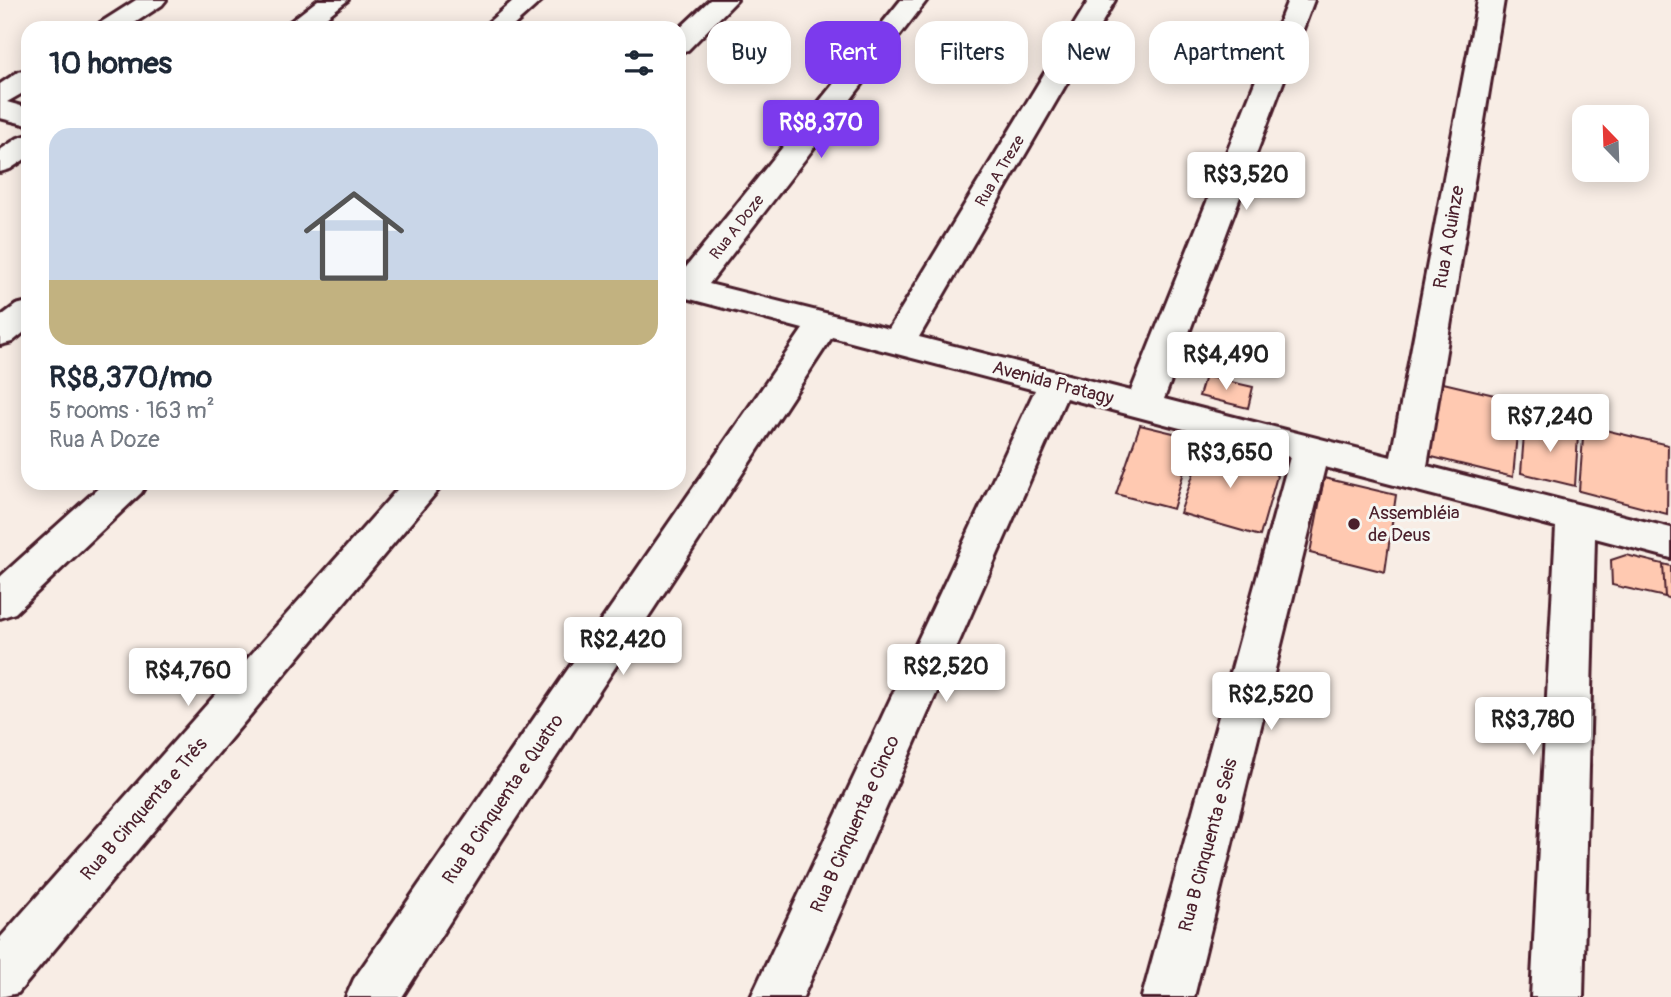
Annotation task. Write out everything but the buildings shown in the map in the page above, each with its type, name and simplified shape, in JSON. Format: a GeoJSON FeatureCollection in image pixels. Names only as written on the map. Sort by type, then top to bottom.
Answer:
{"type":"FeatureCollection","features":[{"type":"Feature","properties":{"kind":"street"},"geometry":{"type":"LineString","coordinates":[[119,21],[153,0]]}},
{"type":"Feature","properties":{"kind":"street"},"geometry":{"type":"LineString","coordinates":[[305,21],[335,0]]}},
{"type":"Feature","properties":{"kind":"street"},"geometry":{"type":"LineString","coordinates":[[504,21],[529,0]]}},
{"type":"Feature","properties":{"kind":"street"},"geometry":{"type":"LineString","coordinates":[[686,37],[724,0]]}},
{"type":"Feature","properties":{"kind":"street","name":"Rua A Doze"},"geometry":{"type":"LineString","coordinates":[[686,285],[914,0]]}},
{"type":"Feature","properties":{"kind":"street","name":"Rua A Treze"},"geometry":{"type":"LineString","coordinates":[[898,343],[1102,0]]}},
{"type":"Feature","properties":{"kind":"street"},"geometry":{"type":"LineString","coordinates":[[1143,406],[1301,0]]}},
{"type":"Feature","properties":{"kind":"street","name":"Rua A Quinze"},"geometry":{"type":"LineString","coordinates":[[1407,475],[1491,0]]}},
{"type":"Feature","properties":{"kind":"street"},"geometry":{"type":"LineString","coordinates":[[0,96],[21,82]]}},
{"type":"Feature","properties":{"kind":"street"},"geometry":{"type":"LineString","coordinates":[[0,110],[21,115]]}},
{"type":"Feature","properties":{"kind":"street"},"geometry":{"type":"LineString","coordinates":[[0,163],[21,149]]}},
{"type":"Feature","properties":{"kind":"street","name":"Avenida Pratagy"},"geometry":{"type":"LineString","coordinates":[[686,288],[1671,543]]}},
{"type":"Feature","properties":{"kind":"street"},"geometry":{"type":"LineString","coordinates":[[0,334],[21,318]]}},
{"type":"Feature","properties":{"kind":"street","name":"Rua B Cinquenta e Quatro"},"geometry":{"type":"LineString","coordinates":[[372,997],[484,826],[824,323]]}},
{"type":"Feature","properties":{"kind":"street","name":"Rua B Cinquenta e Cinco"},"geometry":{"type":"LineString","coordinates":[[777,997],[1055,384]]}},
{"type":"Feature","properties":{"kind":"street","name":"Rua B Cinquenta e Seis"},"geometry":{"type":"LineString","coordinates":[[1168,997],[1311,450]]}},
{"type":"Feature","properties":{"kind":"street"},"geometry":{"type":"LineString","coordinates":[[0,602],[120,490]]}},
{"type":"Feature","properties":{"kind":"street","name":"Rua B Cinquenta e Três"},"geometry":{"type":"LineString","coordinates":[[0,976],[419,490]]}},
{"type":"Feature","properties":{"kind":"street"},"geometry":{"type":"LineString","coordinates":[[1557,997],[1576,519]]}},
{"type":"Feature","properties":{"kind":"place","name":"Assembléia de Deus"},"geometry":{"type":"Point","coordinates":[1354,524]}}]}
